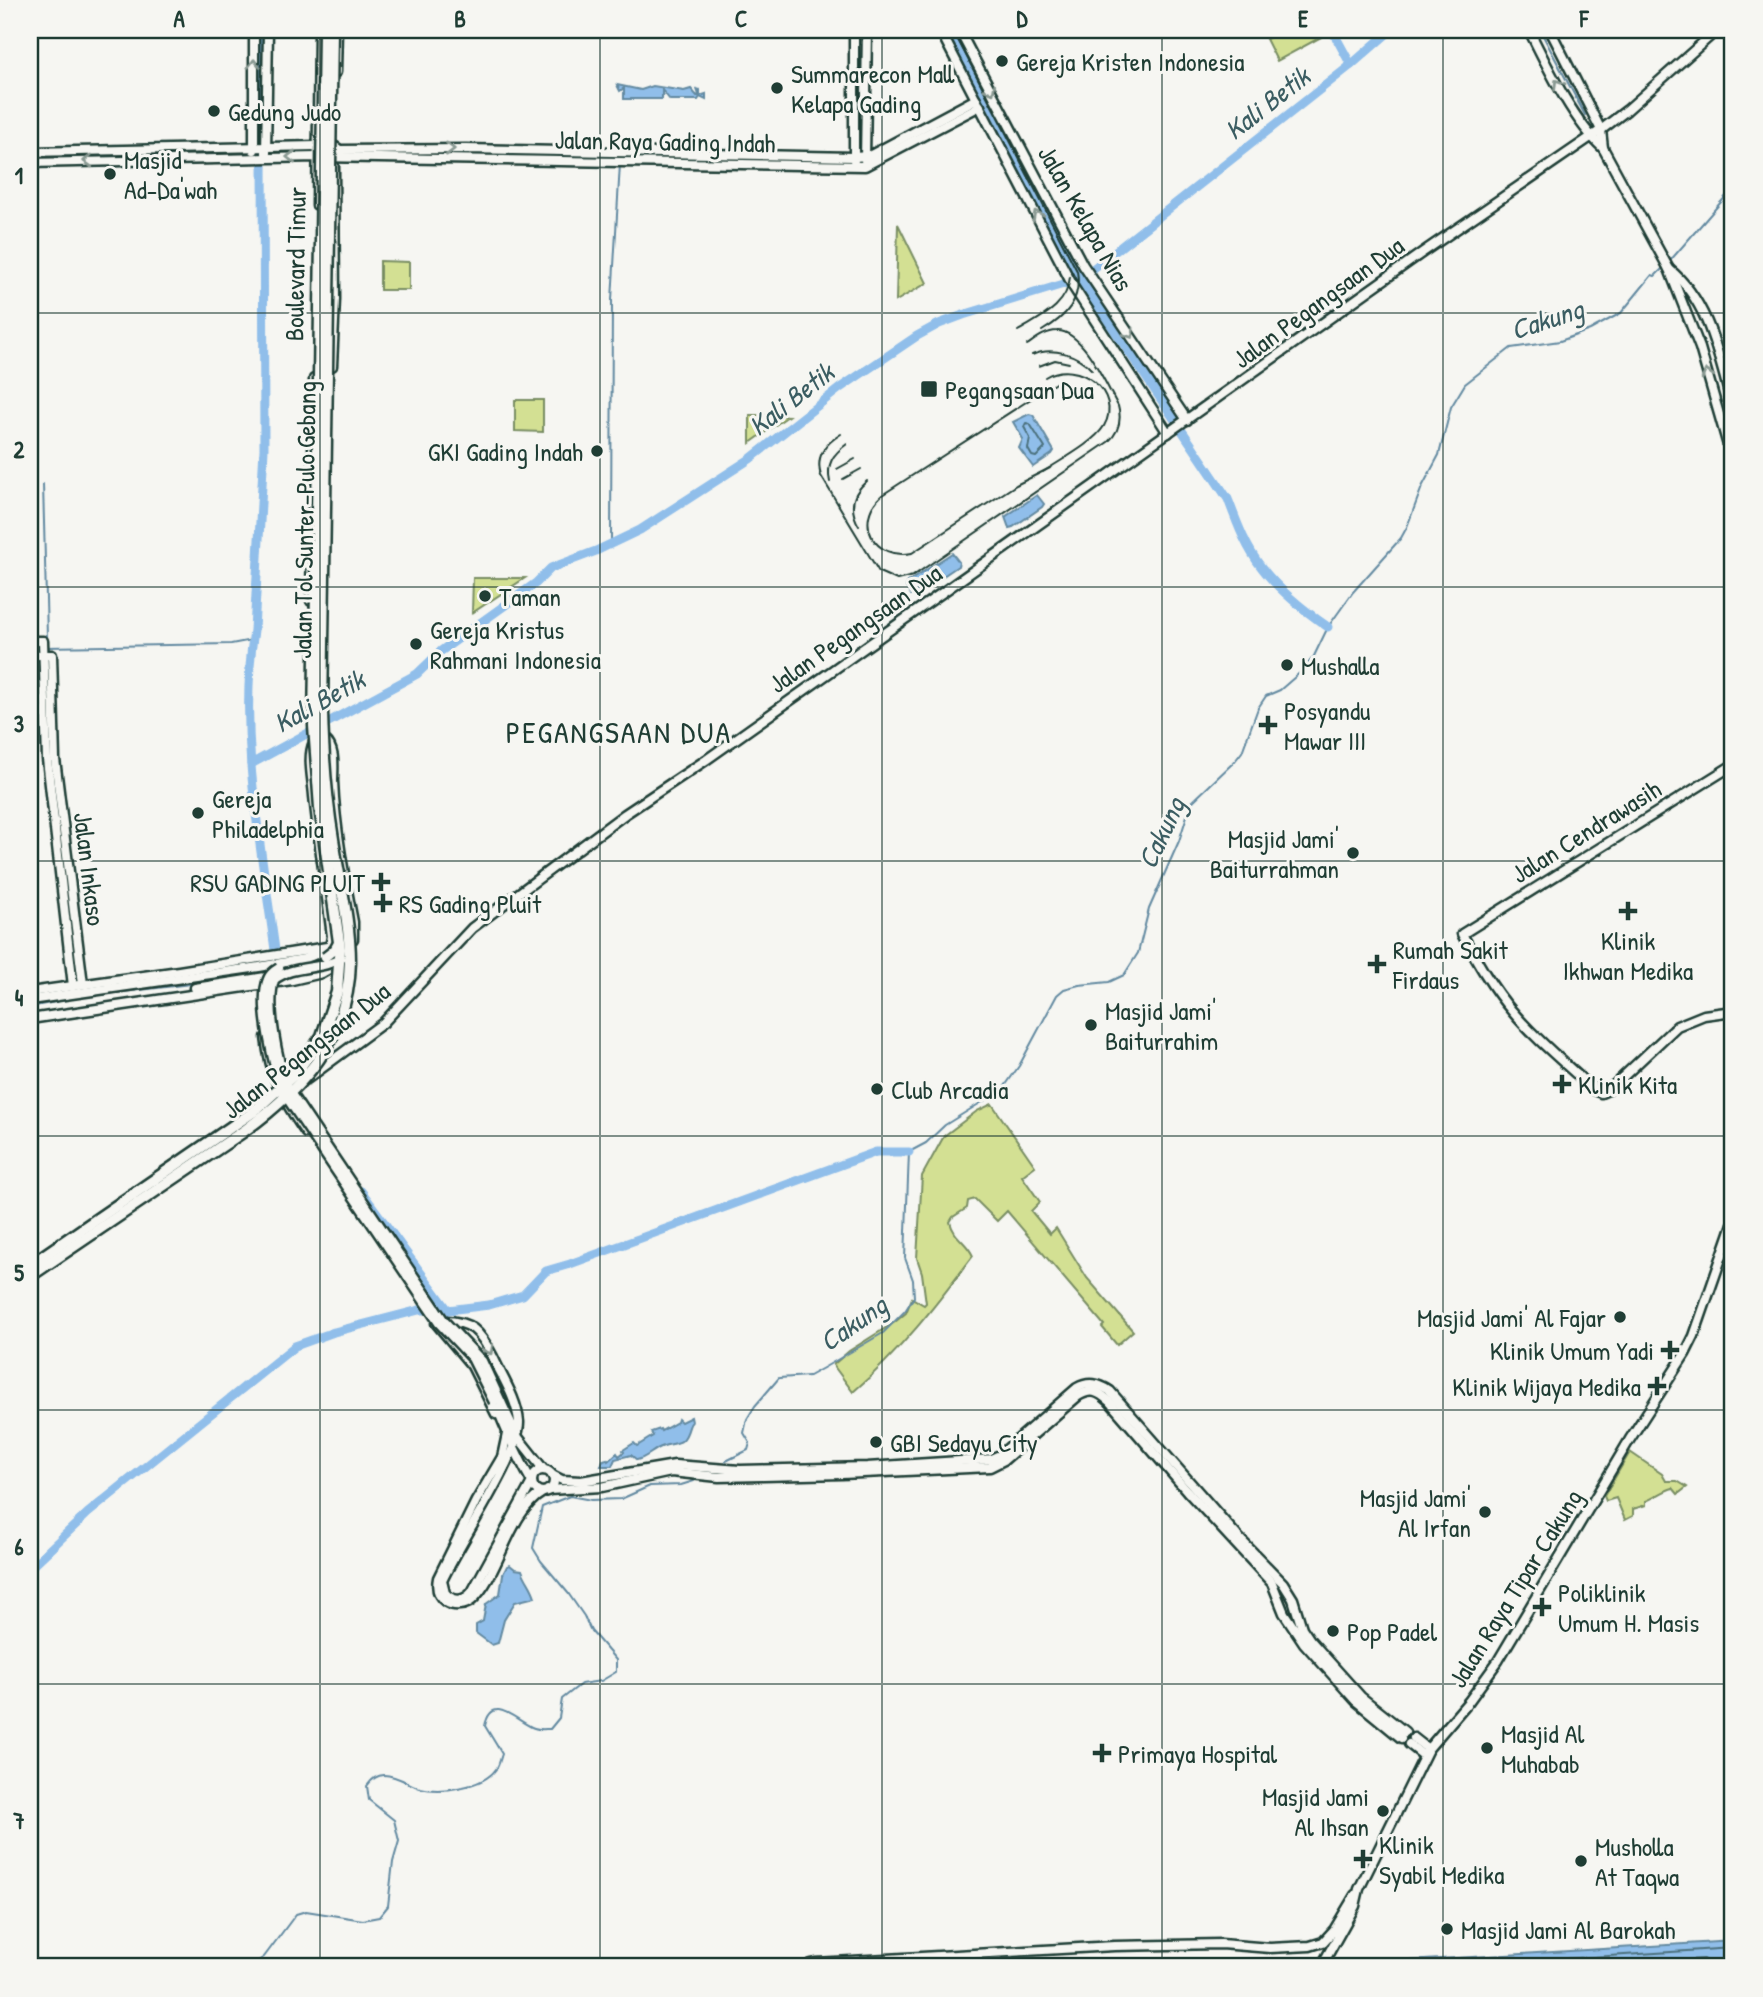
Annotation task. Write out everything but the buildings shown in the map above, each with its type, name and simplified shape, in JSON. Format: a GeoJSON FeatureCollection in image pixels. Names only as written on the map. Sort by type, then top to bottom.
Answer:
{"type":"FeatureCollection","features":[{"type":"Feature","properties":{"kind":"highway","name":"Jalan Tol Sunter–Pulo Gebang"},"geometry":{"type":"LineString","coordinates":[[30,1265],[263,1104],[289,1080],[309,1056],[322,1036],[334,1004],[340,971],[340,949],[320,808],[314,726],[321,30]]}},
{"type":"Feature","properties":{"kind":"highway","name":"Jalan Tol Sunter–Pulo Gebang"},"geometry":{"type":"LineString","coordinates":[[30,1277],[278,1105],[301,1084],[318,1062],[335,1030],[344,1004],[350,954],[327,804],[322,712],[335,30]]}},
{"type":"Feature","properties":{"kind":"street"},"geometry":{"type":"LineString","coordinates":[[254,30],[260,152]]}},
{"type":"Feature","properties":{"kind":"street"},"geometry":{"type":"LineString","coordinates":[[260,152],[268,30]]}},
{"type":"Feature","properties":{"kind":"street","name":"Boulevard Timur"},"geometry":{"type":"LineString","coordinates":[[321,30],[316,146],[311,611],[315,720],[321,740]]}},
{"type":"Feature","properties":{"kind":"street","name":"Boulevard Timur"},"geometry":{"type":"LineString","coordinates":[[335,30],[335,299],[330,439],[327,697],[326,723],[316,752],[322,821],[339,942],[325,957],[279,968],[268,977],[265,992],[272,1062],[291,1106],[439,1323],[472,1358],[498,1404]]}},
{"type":"Feature","properties":{"kind":"street"},"geometry":{"type":"LineString","coordinates":[[854,30],[855,162]]}},
{"type":"Feature","properties":{"kind":"street"},"geometry":{"type":"LineString","coordinates":[[865,162],[867,30]]}},
{"type":"Feature","properties":{"kind":"street","name":"Jalan Kelapa Nias"},"geometry":{"type":"LineString","coordinates":[[940,30],[1069,280],[1170,433]]}},
{"type":"Feature","properties":{"kind":"street","name":"Jalan Kelapa Nias"},"geometry":{"type":"LineString","coordinates":[[959,30],[1089,273],[1186,421]]}},
{"type":"Feature","properties":{"kind":"street"},"geometry":{"type":"LineString","coordinates":[[1529,30],[1548,68],[1591,137],[1603,148],[1669,268],[1700,348],[1733,463]]}},
{"type":"Feature","properties":{"kind":"street"},"geometry":{"type":"LineString","coordinates":[[1550,30],[1594,116],[1604,127],[1603,148]]}},
{"type":"Feature","properties":{"kind":"street","name":"Jalan Pegangsaan Dua"},"geometry":{"type":"LineString","coordinates":[[30,1277],[383,1023],[472,928],[625,814],[706,760],[1423,252],[1591,137],[1717,30]]}},
{"type":"Feature","properties":{"kind":"street"},"geometry":{"type":"LineString","coordinates":[[853,71],[866,71]]}},
{"type":"Feature","properties":{"kind":"street","name":"Jalan Raya Gading Indah"},"geometry":{"type":"LineString","coordinates":[[260,152],[317,157],[865,162],[978,102]]}},
{"type":"Feature","properties":{"kind":"street"},"geometry":{"type":"LineString","coordinates":[[1585,127],[1591,127],[1594,116]]}},
{"type":"Feature","properties":{"kind":"street","name":"Jalan Raya Gading Indah"},"geometry":{"type":"LineString","coordinates":[[260,152],[334,146],[341,150],[466,149],[855,162]]}},
{"type":"Feature","properties":{"kind":"street"},"geometry":{"type":"LineString","coordinates":[[30,152],[260,152]]}},
{"type":"Feature","properties":{"kind":"street"},"geometry":{"type":"LineString","coordinates":[[30,163],[260,152]]}},
{"type":"Feature","properties":{"kind":"street"},"geometry":{"type":"LineString","coordinates":[[1669,268],[1684,281],[1701,308],[1733,408]]}},
{"type":"Feature","properties":{"kind":"street","name":"Jalan Inkaso"},"geometry":{"type":"LineString","coordinates":[[30,641],[43,642],[47,655],[51,759],[79,987]]}},
{"type":"Feature","properties":{"kind":"street"},"geometry":{"type":"LineString","coordinates":[[30,655],[47,655]]}},
{"type":"Feature","properties":{"kind":"street"},"geometry":{"type":"LineString","coordinates":[[314,694],[327,697]]}},
{"type":"Feature","properties":{"kind":"street"},"geometry":{"type":"LineString","coordinates":[[30,992],[79,987],[276,983],[322,973],[342,961],[350,952],[353,941],[349,897],[335,811],[331,749],[321,740]]}},
{"type":"Feature","properties":{"kind":"street"},"geometry":{"type":"LineString","coordinates":[[321,740],[311,749],[312,773],[332,936],[330,948]]}},
{"type":"Feature","properties":{"kind":"street"},"geometry":{"type":"LineString","coordinates":[[321,740],[348,946],[344,955],[337,960],[290,971],[274,980],[272,998],[278,1060],[287,1088],[295,1102],[444,1321],[482,1361],[498,1404],[504,1425],[504,1453],[442,1581],[445,1593],[456,1600],[464,1599],[472,1592],[536,1473],[548,1472]]}},
{"type":"Feature","properties":{"kind":"street","name":"Jalan Cendrawasih"},"geometry":{"type":"LineString","coordinates":[[1733,765],[1462,934],[1512,1012],[1551,1052],[1594,1090],[1601,1093],[1610,1089],[1677,1026],[1704,1016],[1733,1011]]}},
{"type":"Feature","properties":{"kind":"street"},"geometry":{"type":"LineString","coordinates":[[327,901],[349,897]]}},
{"type":"Feature","properties":{"kind":"street"},"geometry":{"type":"LineString","coordinates":[[330,948],[342,961]]}},
{"type":"Feature","properties":{"kind":"street"},"geometry":{"type":"LineString","coordinates":[[30,1017],[189,983],[267,962],[316,956],[330,948]]}},
{"type":"Feature","properties":{"kind":"street"},"geometry":{"type":"LineString","coordinates":[[260,983],[287,974],[329,968]]}},
{"type":"Feature","properties":{"kind":"street"},"geometry":{"type":"LineString","coordinates":[[260,983],[267,1051],[282,1098],[432,1318],[472,1366],[491,1407],[516,1441],[548,1472],[562,1480],[581,1481],[675,1465],[715,1473]]}},
{"type":"Feature","properties":{"kind":"street"},"geometry":{"type":"LineString","coordinates":[[30,1000],[79,987]]}},
{"type":"Feature","properties":{"kind":"street","name":"Jalan Raya Tipar Cakung"},"geometry":{"type":"LineString","coordinates":[[1321,1967],[1355,1906],[1359,1889],[1426,1753],[1499,1661],[1630,1439],[1685,1354],[1733,1224]]}},
{"type":"Feature","properties":{"kind":"street"},"geometry":{"type":"LineString","coordinates":[[432,1318],[460,1321],[471,1326],[486,1343],[514,1402],[519,1420],[516,1441],[438,1578],[437,1590],[448,1603],[455,1605],[469,1602],[477,1594],[525,1509],[553,1483],[548,1472]]}},
{"type":"Feature","properties":{"kind":"street"},"geometry":{"type":"LineString","coordinates":[[451,1342],[451,1334],[471,1326]]}},
{"type":"Feature","properties":{"kind":"street"},"geometry":{"type":"LineString","coordinates":[[498,1404],[532,1482],[536,1489],[546,1491],[602,1487],[671,1472],[715,1473],[990,1459],[1000,1455],[1083,1384],[1097,1385],[1110,1391],[1238,1537],[1283,1583],[1293,1599],[1310,1640],[1383,1719]]}},
{"type":"Feature","properties":{"kind":"street"},"geometry":{"type":"LineString","coordinates":[[1057,1408],[1089,1391],[1097,1392],[1109,1401],[1272,1583],[1284,1613],[1304,1643],[1356,1701],[1403,1735]]}},
{"type":"Feature","properties":{"kind":"street"},"geometry":{"type":"LineString","coordinates":[[1412,1741],[1426,1753]]}},
{"type":"Feature","properties":{"kind":"street"},"geometry":{"type":"LineString","coordinates":[[811,1967],[811,1964],[816,1963],[1114,1946],[1310,1946],[1323,1942],[1330,1935],[1359,1889]]}},
{"type":"Feature","properties":{"kind":"green space"},"geometry":{"type":"Polygon","coordinates":[[[1284,30],[1320,30],[1323,36],[1277,61],[1266,39],[1284,30]]]}},
{"type":"Feature","properties":{"kind":"green space"},"geometry":{"type":"Polygon","coordinates":[[[898,224],[927,283],[896,301],[898,224]]]}},
{"type":"Feature","properties":{"kind":"green space"},"geometry":{"type":"Polygon","coordinates":[[[380,261],[409,262],[409,290],[380,290],[380,261]]]}},
{"type":"Feature","properties":{"kind":"green space"},"geometry":{"type":"Polygon","coordinates":[[[515,400],[543,400],[543,432],[515,431],[515,400]]]}},
{"type":"Feature","properties":{"kind":"green space"},"geometry":{"type":"Polygon","coordinates":[[[750,415],[788,416],[750,443],[750,415]]]}},
{"type":"Feature","properties":{"kind":"green space","name":"Taman"},"geometry":{"type":"Polygon","coordinates":[[[473,578],[525,578],[472,613],[473,578]]]}},
{"type":"Feature","properties":{"kind":"green space"},"geometry":{"type":"Polygon","coordinates":[[[992,1104],[1035,1166],[1022,1176],[1040,1202],[1031,1211],[1050,1234],[1056,1228],[1087,1278],[1133,1331],[1117,1345],[1102,1327],[1104,1325],[1007,1211],[997,1221],[975,1199],[968,1201],[967,1208],[950,1222],[954,1232],[973,1256],[902,1344],[853,1392],[833,1365],[849,1351],[906,1313],[912,1298],[924,1305],[926,1303],[917,1258],[922,1176],[944,1136],[977,1111],[992,1104]]]}},
{"type":"Feature","properties":{"kind":"green space"},"geometry":{"type":"Polygon","coordinates":[[[1630,1452],[1662,1474],[1666,1481],[1677,1481],[1687,1487],[1678,1494],[1673,1488],[1646,1501],[1646,1505],[1633,1509],[1633,1516],[1625,1520],[1616,1498],[1606,1501],[1604,1496],[1630,1452]]]}},
{"type":"Feature","properties":{"kind":"water"},"geometry":{"type":"Polygon","coordinates":[[[617,85],[641,90],[653,86],[684,91],[691,89],[697,96],[697,89],[700,90],[700,96],[706,94],[706,100],[700,97],[698,100],[670,100],[662,90],[662,99],[624,99],[624,88],[620,91],[617,85]]]}},
{"type":"Feature","properties":{"kind":"water"},"geometry":{"type":"Polygon","coordinates":[[[1029,414],[1033,415],[1054,451],[1033,467],[1019,448],[1023,439],[1013,422],[1029,414]]]}},
{"type":"Feature","properties":{"kind":"water"},"geometry":{"type":"Polygon","coordinates":[[[1037,495],[1044,504],[1042,507],[1009,528],[1005,517],[1037,495]]]}},
{"type":"Feature","properties":{"kind":"water"},"geometry":{"type":"Polygon","coordinates":[[[952,553],[959,562],[958,566],[915,595],[911,595],[906,587],[908,582],[952,553]]]}},
{"type":"Feature","properties":{"kind":"water"},"geometry":{"type":"Polygon","coordinates":[[[691,1417],[692,1422],[687,1434],[678,1443],[661,1447],[637,1460],[631,1455],[615,1459],[612,1466],[601,1466],[603,1460],[608,1461],[617,1453],[619,1456],[634,1443],[637,1446],[653,1436],[651,1432],[661,1431],[678,1419],[681,1422],[691,1417]]]}},
{"type":"Feature","properties":{"kind":"water"},"geometry":{"type":"Polygon","coordinates":[[[510,1565],[522,1570],[535,1597],[515,1602],[504,1620],[498,1643],[492,1645],[476,1633],[476,1625],[483,1621],[486,1604],[500,1594],[503,1574],[510,1565]]]}},
{"type":"Feature","properties":{"kind":"water"},"geometry":{"type":"Polygon","coordinates":[[[1733,1941],[1733,1963],[1652,1967],[1310,1967],[1733,1941]]]}},
{"type":"Feature","properties":{"kind":"waterway"},"geometry":{"type":"LineString","coordinates":[[263,30],[263,129]]}},
{"type":"Feature","properties":{"kind":"waterway"},"geometry":{"type":"LineString","coordinates":[[952,30],[1080,279],[1228,499],[1242,535],[1256,560],[1284,592],[1328,627]]}},
{"type":"Feature","properties":{"kind":"waterway","name":"Kali Betik"},"geometry":{"type":"LineString","coordinates":[[1332,30],[1351,65]]}},
{"type":"Feature","properties":{"kind":"waterway","name":"Kali Betik"},"geometry":{"type":"LineString","coordinates":[[251,764],[417,674],[441,651],[536,583],[551,568],[640,530],[750,459],[840,388],[917,336],[963,315],[1080,279],[1351,65],[1391,30]]}},
{"type":"Feature","properties":{"kind":"waterway"},"geometry":{"type":"LineString","coordinates":[[1540,30],[1585,115]]}},
{"type":"Feature","properties":{"kind":"waterway"},"geometry":{"type":"LineString","coordinates":[[982,101],[988,98]]}},
{"type":"Feature","properties":{"kind":"waterway"},"geometry":{"type":"LineString","coordinates":[[263,150],[264,449],[249,710],[253,790],[275,950],[274,964]]}},
{"type":"Feature","properties":{"kind":"waterway"},"geometry":{"type":"LineString","coordinates":[[269,152],[311,151]]}},
{"type":"Feature","properties":{"kind":"waterway"},"geometry":{"type":"LineString","coordinates":[[30,158],[253,152]]}},
{"type":"Feature","properties":{"kind":"waterway"},"geometry":{"type":"LineString","coordinates":[[450,153],[581,155]]}},
{"type":"Feature","properties":{"kind":"waterway"},"geometry":{"type":"LineString","coordinates":[[611,544],[612,300],[620,164]]}},
{"type":"Feature","properties":{"kind":"waterway","name":"Cakung"},"geometry":{"type":"LineString","coordinates":[[1669,262],[1728,194],[1733,182]]}},
{"type":"Feature","properties":{"kind":"waterway","name":"Cakung"},"geometry":{"type":"LineString","coordinates":[[726,1461],[748,1450],[750,1443],[744,1433],[747,1419],[779,1378],[809,1376],[883,1333],[905,1311],[914,1297],[913,1280],[905,1258],[909,1152],[926,1143],[945,1125],[1003,1089],[1019,1066],[1057,995],[1064,989],[1109,982],[1124,975],[1138,953],[1149,909],[1179,841],[1191,803],[1235,761],[1242,752],[1258,708],[1266,696],[1280,690],[1303,670],[1314,656],[1328,627],[1353,592],[1401,538],[1422,487],[1439,455],[1451,407],[1465,384],[1511,348],[1560,341],[1590,330],[1621,313],[1652,275],[1655,276],[1665,266]]}},
{"type":"Feature","properties":{"kind":"waterway"},"geometry":{"type":"LineString","coordinates":[[43,484],[47,637]]}},
{"type":"Feature","properties":{"kind":"waterway"},"geometry":{"type":"LineString","coordinates":[[45,647],[231,644],[252,640]]}},
{"type":"Feature","properties":{"kind":"waterway"},"geometry":{"type":"LineString","coordinates":[[30,648],[39,648]]}},
{"type":"Feature","properties":{"kind":"waterway"},"geometry":{"type":"LineString","coordinates":[[64,865],[68,898]]}},
{"type":"Feature","properties":{"kind":"waterway"},"geometry":{"type":"LineString","coordinates":[[221,980],[264,970]]}},
{"type":"Feature","properties":{"kind":"waterway"},"geometry":{"type":"LineString","coordinates":[[30,1007],[81,997],[216,981]]}},
{"type":"Feature","properties":{"kind":"waterway"},"geometry":{"type":"LineString","coordinates":[[30,1568],[88,1513],[295,1346],[334,1332],[419,1310],[489,1305],[523,1295],[546,1271],[876,1152],[909,1152]]}},
{"type":"Feature","properties":{"kind":"waterway"},"geometry":{"type":"LineString","coordinates":[[361,1191],[448,1310]]}},
{"type":"Feature","properties":{"kind":"waterway","name":"Cakung"},"geometry":{"type":"LineString","coordinates":[[250,1967],[264,1957],[296,1914],[306,1911],[363,1920],[379,1917],[388,1906],[393,1862],[399,1841],[394,1820],[369,1800],[367,1786],[374,1778],[389,1775],[420,1788],[438,1790],[472,1785],[497,1768],[502,1754],[485,1726],[493,1711],[506,1712],[536,1729],[550,1729],[559,1718],[562,1699],[581,1684],[601,1681],[616,1672],[616,1660],[591,1631],[568,1593],[533,1548],[542,1507],[570,1496],[591,1500],[621,1499],[650,1486],[681,1485],[694,1481]]}},
{"type":"Feature","properties":{"kind":"tram line"},"geometry":{"type":"LineString","coordinates":[[953,30],[1077,271],[1077,291],[1070,307],[1042,331]]}},
{"type":"Feature","properties":{"kind":"tram line"},"geometry":{"type":"LineString","coordinates":[[1018,331],[1044,316],[1058,304],[1064,296],[1070,277]]}},
{"type":"Feature","properties":{"kind":"tram line"},"geometry":{"type":"LineString","coordinates":[[841,434],[830,442],[820,457],[821,476],[879,572],[897,580],[913,576],[1108,442],[1117,430],[1120,416],[1118,406],[1093,360],[1076,339],[1067,333],[1053,331],[1027,345]]}},
{"type":"Feature","properties":{"kind":"tram line"},"geometry":{"type":"LineString","coordinates":[[1032,355],[1048,351],[1064,353],[1080,360],[1092,370]]}},
{"type":"Feature","properties":{"kind":"tram line"},"geometry":{"type":"LineString","coordinates":[[1039,366],[1055,360],[1069,363]]}},
{"type":"Feature","properties":{"kind":"tram line"},"geometry":{"type":"LineString","coordinates":[[1043,472],[1092,439],[1104,426],[1108,414],[1108,402],[1103,391],[1084,375],[1058,372],[1045,377]]}},
{"type":"Feature","properties":{"kind":"tram line"},"geometry":{"type":"LineString","coordinates":[[1050,468],[1016,485],[912,553],[887,551],[872,537],[869,516],[873,505],[882,495],[1057,382]]}},
{"type":"Feature","properties":{"kind":"tram line"},"geometry":{"type":"LineString","coordinates":[[830,482],[832,460],[847,444]]}},
{"type":"Feature","properties":{"kind":"tram line"},"geometry":{"type":"LineString","coordinates":[[837,469],[855,459]]}},
{"type":"Feature","properties":{"kind":"tram line"},"geometry":{"type":"LineString","coordinates":[[843,479],[861,469]]}},
{"type":"Feature","properties":{"kind":"tram line"},"geometry":{"type":"LineString","coordinates":[[859,526],[853,502],[867,481]]}},
{"type":"Feature","properties":{"kind":"place","name":"Gereja Kristen Indonesia"},"geometry":{"type":"Point","coordinates":[1002,61]}},
{"type":"Feature","properties":{"kind":"place","name":"Summarecon Mall Kelapa Gading"},"geometry":{"type":"Point","coordinates":[777,88]}},
{"type":"Feature","properties":{"kind":"place","name":"Gedung Judo"},"geometry":{"type":"Point","coordinates":[214,111]}},
{"type":"Feature","properties":{"kind":"place","name":"Masjid Ad-Da'wah"},"geometry":{"type":"Point","coordinates":[110,174]}},
{"type":"Feature","properties":{"kind":"place","name":"Pegangsaan Dua"},"geometry":{"type":"Point","coordinates":[929,389]}},
{"type":"Feature","properties":{"kind":"place","name":"GKI Gading Indah"},"geometry":{"type":"Point","coordinates":[597,451]}},
{"type":"Feature","properties":{"kind":"place","name":"Taman"},"geometry":{"type":"Point","coordinates":[485,596]}},
{"type":"Feature","properties":{"kind":"place","name":"Gereja Kristus Rahmani Indonesia"},"geometry":{"type":"Point","coordinates":[416,644]}},
{"type":"Feature","properties":{"kind":"place","name":"Mushalla"},"geometry":{"type":"Point","coordinates":[1287,665]}},
{"type":"Feature","properties":{"kind":"place","name":"Posyandu Mawar III"},"geometry":{"type":"Point","coordinates":[1268,725]}},
{"type":"Feature","properties":{"kind":"place","name":"Gereja Philadelphia"},"geometry":{"type":"Point","coordinates":[198,813]}},
{"type":"Feature","properties":{"kind":"place","name":"Masjid Jami' Baiturrahman"},"geometry":{"type":"Point","coordinates":[1353,853]}},
{"type":"Feature","properties":{"kind":"place","name":"RSU GADING PLUIT"},"geometry":{"type":"Point","coordinates":[381,882]}},
{"type":"Feature","properties":{"kind":"place","name":"RS Gading Pluit"},"geometry":{"type":"Point","coordinates":[383,903]}},
{"type":"Feature","properties":{"kind":"place","name":"Klinik Ikhwan Medika"},"geometry":{"type":"Point","coordinates":[1628,911]}},
{"type":"Feature","properties":{"kind":"place","name":"Rumah Sakit Firdaus"},"geometry":{"type":"Point","coordinates":[1377,964]}},
{"type":"Feature","properties":{"kind":"place","name":"Masjid Jami' Baiturrahim"},"geometry":{"type":"Point","coordinates":[1091,1025]}},
{"type":"Feature","properties":{"kind":"place","name":"Klinik Kita"},"geometry":{"type":"Point","coordinates":[1562,1084]}},
{"type":"Feature","properties":{"kind":"place","name":"Club Arcadia"},"geometry":{"type":"Point","coordinates":[877,1089]}},
{"type":"Feature","properties":{"kind":"place","name":"Masjid Jami' Al Fajar"},"geometry":{"type":"Point","coordinates":[1620,1317]}},
{"type":"Feature","properties":{"kind":"place","name":"Klinik Umum Yadi"},"geometry":{"type":"Point","coordinates":[1670,1350]}},
{"type":"Feature","properties":{"kind":"place","name":"Klinik Wijaya Medika"},"geometry":{"type":"Point","coordinates":[1657,1386]}},
{"type":"Feature","properties":{"kind":"place","name":"GBI Sedayu City"},"geometry":{"type":"Point","coordinates":[876,1442]}},
{"type":"Feature","properties":{"kind":"place","name":"Masjid Jami' Al Irfan"},"geometry":{"type":"Point","coordinates":[1485,1512]}},
{"type":"Feature","properties":{"kind":"place","name":"Poliklinik Umum H. Masis"},"geometry":{"type":"Point","coordinates":[1542,1607]}},
{"type":"Feature","properties":{"kind":"place","name":"Pop Padel"},"geometry":{"type":"Point","coordinates":[1333,1631]}},
{"type":"Feature","properties":{"kind":"place","name":"Masjid Al Muhabab"},"geometry":{"type":"Point","coordinates":[1487,1748]}},
{"type":"Feature","properties":{"kind":"place","name":"Primaya Hospital"},"geometry":{"type":"Point","coordinates":[1102,1753]}},
{"type":"Feature","properties":{"kind":"place","name":"Masjid Jami Al Ihsan"},"geometry":{"type":"Point","coordinates":[1383,1811]}},
{"type":"Feature","properties":{"kind":"place","name":"Klinik Syabil Medika"},"geometry":{"type":"Point","coordinates":[1363,1859]}},
{"type":"Feature","properties":{"kind":"place","name":"Musholla At Taqwa"},"geometry":{"type":"Point","coordinates":[1581,1861]}},
{"type":"Feature","properties":{"kind":"place","name":"Masjid Jami Al Barokah"},"geometry":{"type":"Point","coordinates":[1447,1929]}},
{"type":"Feature","properties":{"kind":"district","name":"PEGANGSAAN DUA"},"geometry":{"type":"Point","coordinates":[619,732]}}]}
